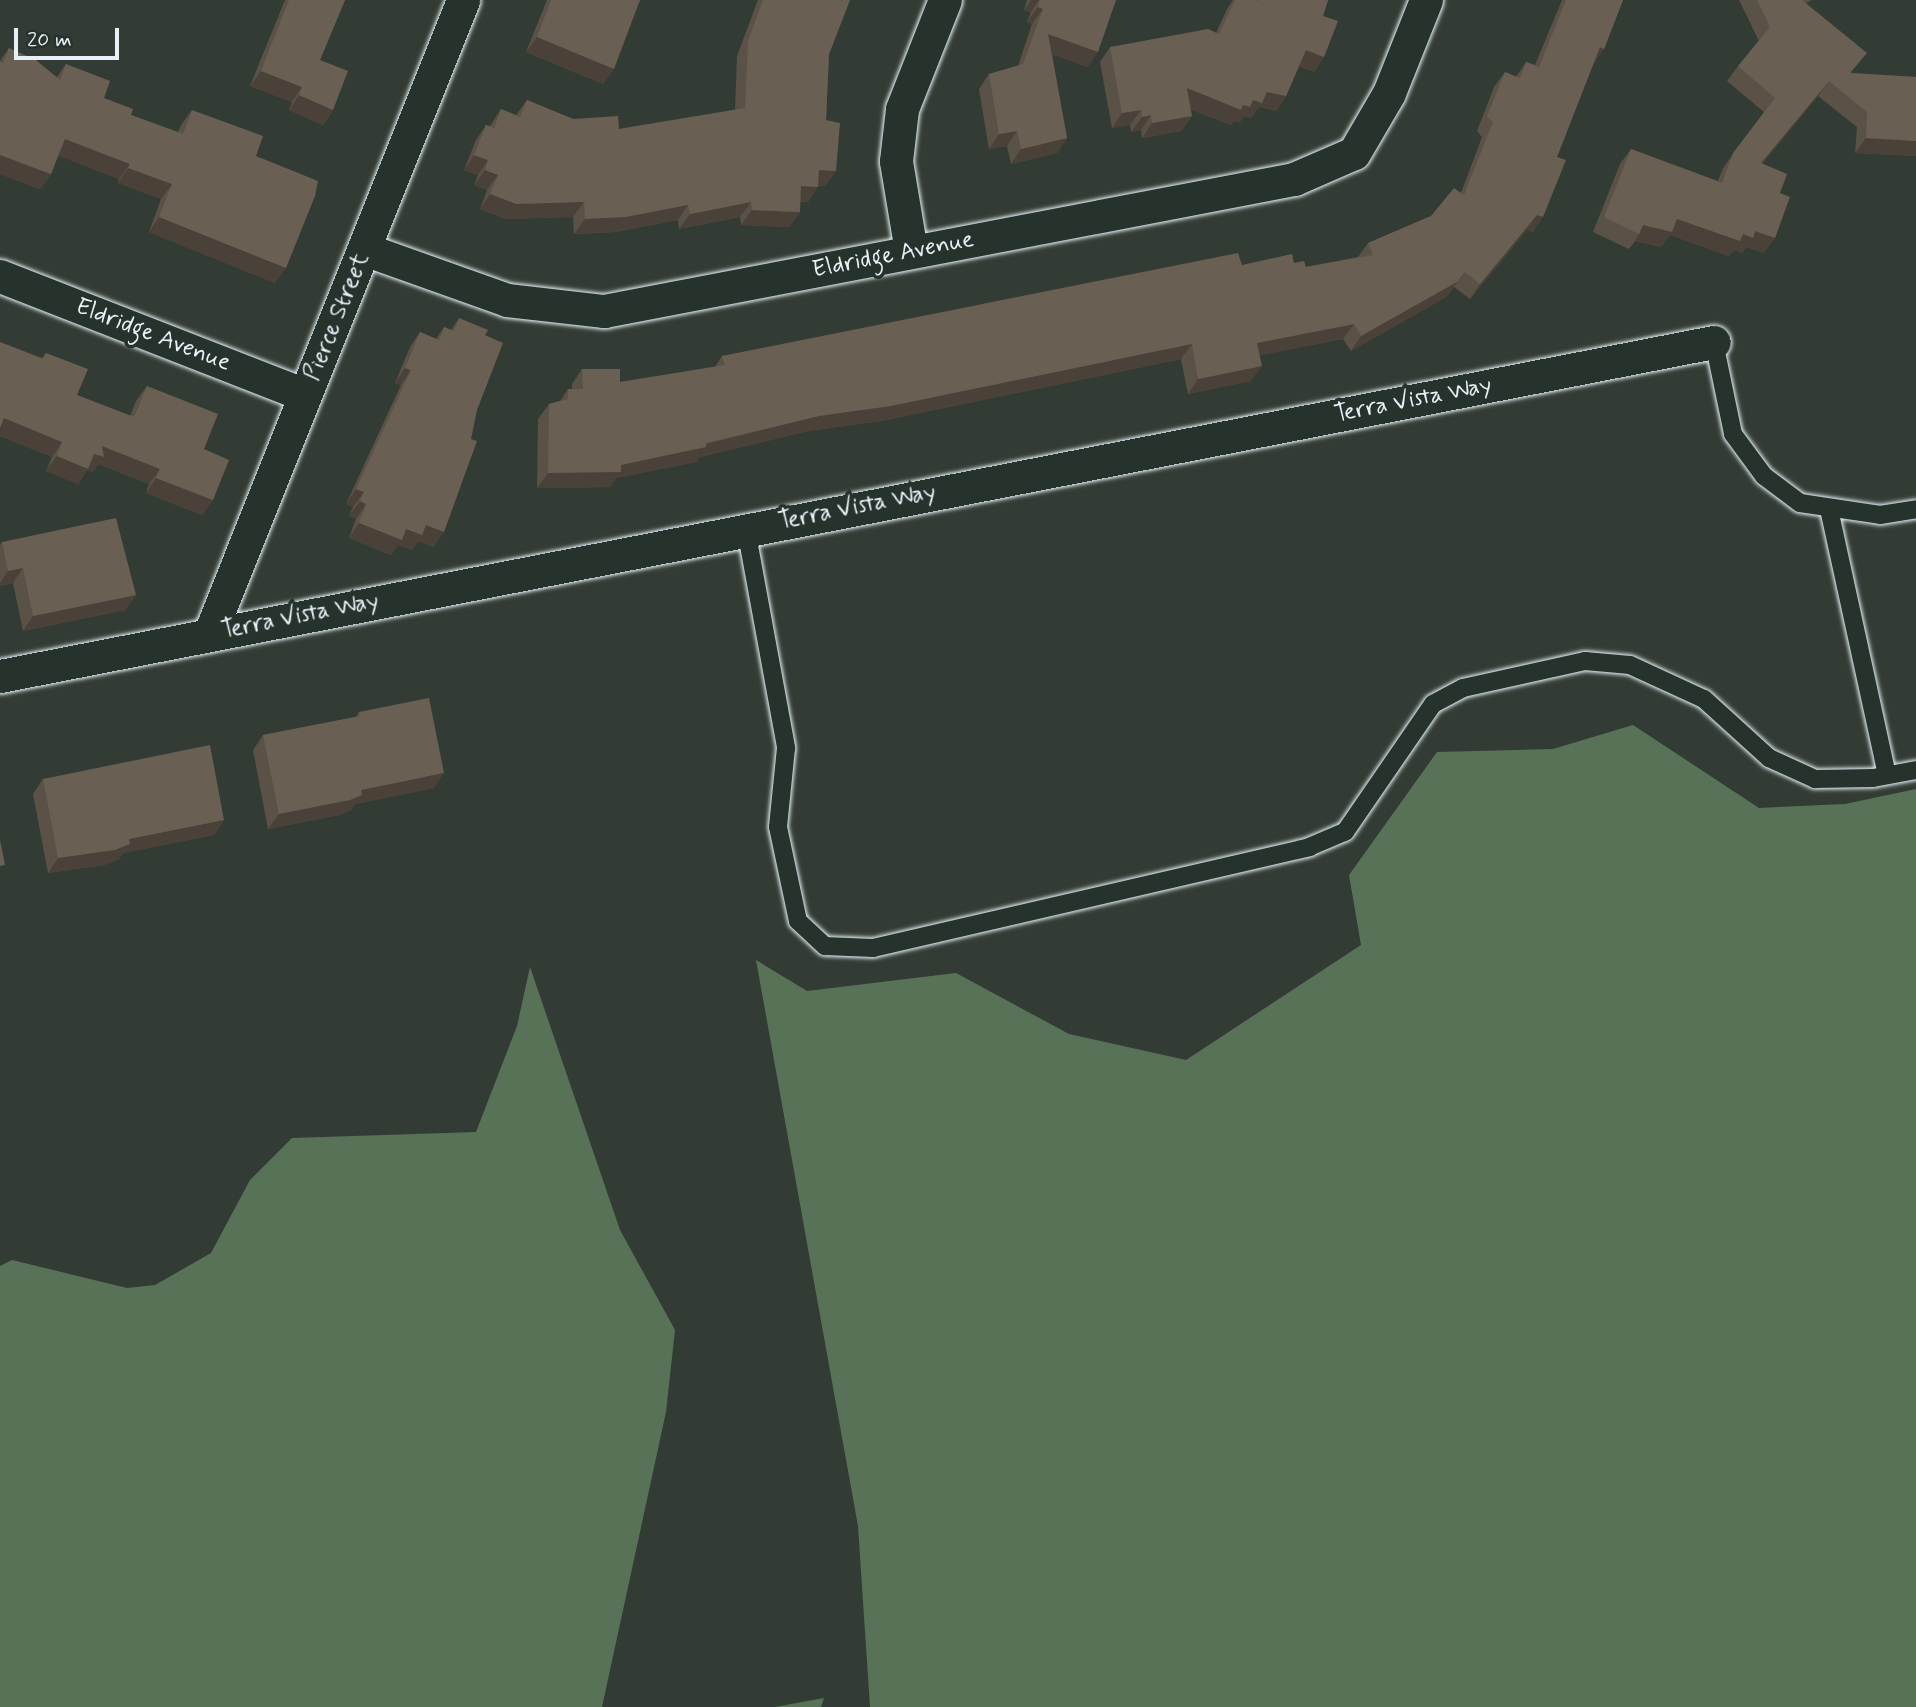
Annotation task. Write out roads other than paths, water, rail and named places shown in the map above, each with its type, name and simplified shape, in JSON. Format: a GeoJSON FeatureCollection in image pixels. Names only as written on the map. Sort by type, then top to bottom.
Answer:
{"type":"FeatureCollection","features":[{"type":"Feature","properties":{"kind":"street","name":"Pierce Street"},"geometry":{"type":"LineString","coordinates":[[210,633],[463,0]]}},
{"type":"Feature","properties":{"kind":"street"},"geometry":{"type":"LineString","coordinates":[[911,251],[896,161],[902,109],[945,0]]}},
{"type":"Feature","properties":{"kind":"street","name":"Eldridge Avenue"},"geometry":{"type":"LineString","coordinates":[[364,249],[507,300],[604,310],[1294,179],[1354,153],[1389,93],[1426,0]]}},
{"type":"Feature","properties":{"kind":"street","name":"Eldridge Avenue"},"geometry":{"type":"LineString","coordinates":[[0,276],[305,395]]}},
{"type":"Feature","properties":{"kind":"street","name":"Terra Vista Way"},"geometry":{"type":"LineString","coordinates":[[0,676],[1714,342]]}},
{"type":"Feature","properties":{"kind":"lane"},"geometry":{"type":"LineString","coordinates":[[1714,342],[1733,434],[1764,476],[1800,503],[1880,515],[1916,509]]}},
{"type":"Feature","properties":{"kind":"lane"},"geometry":{"type":"LineString","coordinates":[[1829,509],[1887,775]]}},
{"type":"Feature","properties":{"kind":"lane"},"geometry":{"type":"LineString","coordinates":[[746,529],[786,748],[778,827],[798,921],[825,946],[873,948],[1309,847],[1345,832],[1433,704],[1463,688],[1585,661],[1630,665],[1704,699],[1769,758],[1815,779],[1887,775],[1916,770]]}}]}
